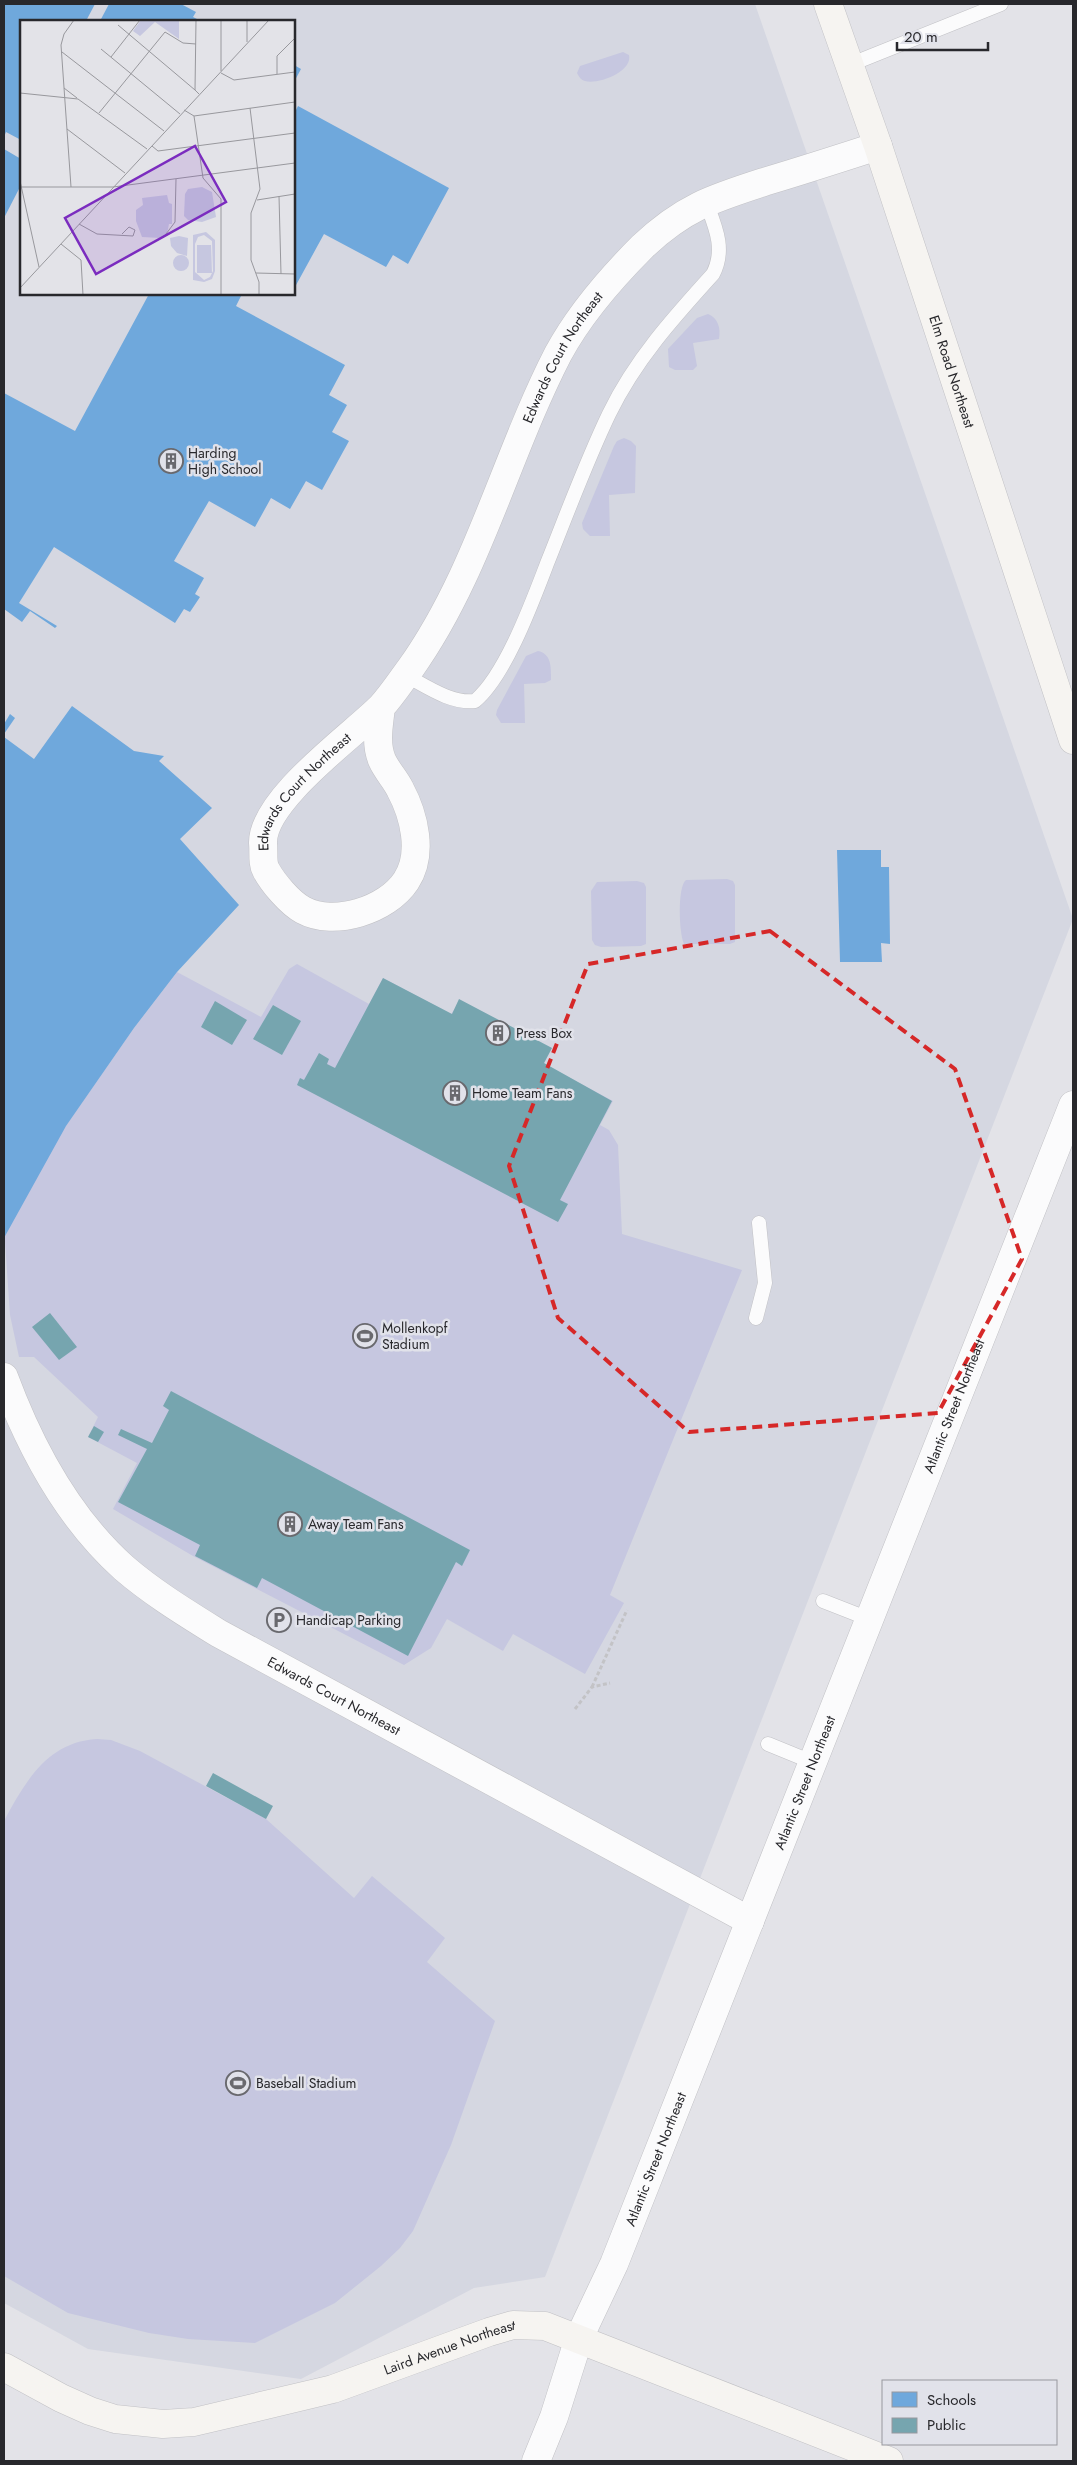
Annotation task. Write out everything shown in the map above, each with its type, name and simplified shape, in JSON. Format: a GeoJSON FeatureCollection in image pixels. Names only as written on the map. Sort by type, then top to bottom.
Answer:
{"type":"FeatureCollection","features":[{"type":"Feature","properties":{"kind":"street","name":"Elm Road Northeast"},"geometry":{"type":"LineString","coordinates":[[828,4],[878,146],[1073,740]]}},
{"type":"Feature","properties":{"kind":"street","name":"Edwards Court Northeast"},"geometry":{"type":"LineString","coordinates":[[381,707],[377,743],[383,762],[401,790],[415,827],[414,859],[407,880],[384,902],[358,914],[325,917],[302,910],[286,895],[264,868],[263,834],[282,801],[297,783],[381,707],[425,648],[453,596],[525,426],[560,352],[596,298],[641,248],[668,224],[691,208],[732,190],[878,146]]}},
{"type":"Feature","properties":{"kind":"street","name":"Atlantic Street Northeast"},"geometry":{"type":"LineString","coordinates":[[536,2461],[554,2417],[579,2338],[614,2264],[1073,1105]]}},
{"type":"Feature","properties":{"kind":"street","name":"Edwards Court Northeast"},"geometry":{"type":"LineString","coordinates":[[4,1377],[21,1421],[44,1464],[86,1528],[125,1568],[150,1588],[218,1633],[750,1921]]}},
{"type":"Feature","properties":{"kind":"street","name":"Laird Avenue Northeast"},"geometry":{"type":"LineString","coordinates":[[4,2367],[90,2411],[136,2422],[163,2424],[194,2422],[332,2389],[513,2325],[546,2326],[889,2461]]}},
{"type":"Feature","properties":{"kind":"lane"},"geometry":{"type":"LineString","coordinates":[[849,65],[1001,4]]}},
{"type":"Feature","properties":{"kind":"lane"},"geometry":{"type":"LineString","coordinates":[[405,675],[449,697],[466,702],[475,701],[492,682],[530,607],[573,496],[610,411],[650,346],[713,274],[718,265],[720,242],[706,202]]}},
{"type":"Feature","properties":{"kind":"lane"},"geometry":{"type":"LineString","coordinates":[[756,1318],[765,1284],[759,1222]]}},
{"type":"Feature","properties":{"kind":"lane"},"geometry":{"type":"LineString","coordinates":[[823,1600],[869,1619]]}},
{"type":"Feature","properties":{"kind":"lane"},"geometry":{"type":"LineString","coordinates":[[768,1744],[812,1762]]}},
{"type":"Feature","properties":{"kind":"path"},"geometry":{"type":"LineString","coordinates":[[575,1709],[592,1687],[627,1610]]}},
{"type":"Feature","properties":{"kind":"path"},"geometry":{"type":"LineString","coordinates":[[592,1687],[610,1683]]}},
{"type":"Feature","properties":{"kind":"highlighted area"},"geometry":{"type":"Polygon","coordinates":[[[770,931],[955,1069],[1022,1259],[938,1413],[689,1432],[558,1318],[509,1166],[588,964],[770,931]]]}},
{"type":"Feature","properties":{"kind":"shaded area"},"geometry":{"type":"Polygon","coordinates":[[[4,4],[755,4],[1073,919],[545,2277],[474,2288],[301,2379],[88,2349],[4,2303],[4,4]]]}},
{"type":"Feature","properties":{"kind":"shaded area"},"geometry":{"type":"Polygon","coordinates":[[[623,52],[629,55],[629,61],[626,67],[613,76],[590,82],[579,77],[577,73],[580,66],[623,52]]]}},
{"type":"Feature","properties":{"kind":"shaded area"},"geometry":{"type":"Polygon","coordinates":[[[708,314],[718,324],[720,331],[719,339],[693,343],[697,366],[693,370],[675,370],[669,367],[668,349],[697,318],[708,314]]]}},
{"type":"Feature","properties":{"kind":"shaded area"},"geometry":{"type":"Polygon","coordinates":[[[624,438],[636,446],[635,493],[609,495],[610,536],[590,536],[583,529],[582,523],[614,446],[617,441],[624,438]]]}},
{"type":"Feature","properties":{"kind":"shaded area"},"geometry":{"type":"Polygon","coordinates":[[[538,651],[548,658],[551,666],[551,680],[545,683],[524,684],[525,723],[501,723],[496,715],[497,710],[526,656],[538,651]]]}},
{"type":"Feature","properties":{"kind":"shaded area"},"geometry":{"type":"Polygon","coordinates":[[[727,879],[733,881],[735,885],[735,942],[730,944],[684,944],[680,911],[683,884],[686,880],[727,879]]]}},
{"type":"Feature","properties":{"kind":"shaded area"},"geometry":{"type":"Polygon","coordinates":[[[637,881],[644,883],[646,887],[646,944],[641,946],[601,947],[595,945],[592,940],[591,891],[597,882],[637,881]]]}},
{"type":"Feature","properties":{"kind":"shaded area","name":"Mollenkopf Stadium"},"geometry":{"type":"Polygon","coordinates":[[[297,964],[369,1004],[383,978],[451,1014],[456,1007],[552,1048],[544,1064],[613,1101],[600,1125],[609,1130],[618,1145],[622,1234],[742,1270],[610,1595],[624,1603],[585,1674],[513,1634],[503,1651],[447,1619],[431,1648],[404,1665],[193,1556],[113,1509],[137,1463],[88,1437],[98,1417],[34,1357],[19,1357],[10,1315],[4,1227],[17,1209],[42,1160],[134,1028],[177,972],[261,1017],[289,969],[297,964]]]}},
{"type":"Feature","properties":{"kind":"shaded area","name":"Baseball Stadium"},"geometry":{"type":"Polygon","coordinates":[[[97,1739],[111,1740],[140,1751],[266,1819],[354,1898],[372,1876],[445,1938],[427,1962],[495,2021],[451,2145],[413,2231],[400,2248],[381,2266],[335,2303],[255,2343],[188,2339],[149,2333],[68,2313],[4,2276],[4,1821],[29,1779],[51,1756],[64,1748],[80,1742],[97,1739]]]}},
{"type":"Feature","properties":{"kind":"building: Schools"},"geometry":{"type":"Polygon","coordinates":[[[4,4],[95,4],[87,20],[20,20],[20,139],[6,132],[4,137],[4,4]]]}},
{"type":"Feature","properties":{"kind":"building: Schools"},"geometry":{"type":"Polygon","coordinates":[[[109,4],[181,4],[196,12],[193,17],[199,20],[101,20],[109,4]]]}},
{"type":"Feature","properties":{"kind":"building: Schools"},"geometry":{"type":"Polygon","coordinates":[[[295,66],[301,69],[295,80],[295,66]]]}},
{"type":"Feature","properties":{"kind":"building: Schools"},"geometry":{"type":"Polygon","coordinates":[[[298,106],[449,188],[408,264],[393,255],[386,267],[324,234],[295,287],[295,112],[298,106]]]}},
{"type":"Feature","properties":{"kind":"building: Schools"},"geometry":{"type":"Polygon","coordinates":[[[4,149],[20,158],[20,187],[4,218],[4,149]]]}},
{"type":"Feature","properties":{"kind":"building: Schools","name":"Harding High School"},"geometry":{"type":"Polygon","coordinates":[[[148,295],[242,295],[236,306],[345,365],[329,395],[347,405],[332,432],[349,441],[322,490],[306,481],[290,509],[271,498],[255,527],[209,501],[174,561],[204,578],[195,594],[200,597],[190,612],[184,609],[175,623],[54,547],[19,603],[57,626],[55,628],[30,611],[22,622],[4,609],[4,393],[75,431],[148,295]]]}},
{"type":"Feature","properties":{"kind":"building: Schools"},"geometry":{"type":"Polygon","coordinates":[[[72,706],[134,751],[164,756],[159,761],[212,808],[180,839],[239,905],[177,972],[134,1028],[66,1126],[4,1238],[4,737],[34,759],[72,706]]]}},
{"type":"Feature","properties":{"kind":"building: Schools"},"geometry":{"type":"Polygon","coordinates":[[[10,714],[15,718],[4,734],[4,724],[10,714]]]}},
{"type":"Feature","properties":{"kind":"building: Schools"},"geometry":{"type":"Polygon","coordinates":[[[837,850],[881,850],[881,867],[889,867],[890,944],[881,943],[882,962],[840,962],[837,850]]]}},
{"type":"Feature","properties":{"kind":"building: Public","name":"Home Team Fans"},"geometry":{"type":"Polygon","coordinates":[[[383,978],[452,1014],[459,999],[552,1048],[544,1063],[612,1101],[560,1200],[568,1204],[558,1222],[297,1085],[300,1078],[304,1080],[319,1053],[329,1059],[327,1064],[335,1068],[383,978]]]}},
{"type":"Feature","properties":{"kind":"building: Public"},"geometry":{"type":"Polygon","coordinates":[[[215,1001],[247,1020],[232,1045],[201,1027],[215,1001]]]}},
{"type":"Feature","properties":{"kind":"building: Public"},"geometry":{"type":"Polygon","coordinates":[[[273,1005],[301,1021],[282,1055],[253,1039],[273,1005]]]}},
{"type":"Feature","properties":{"kind":"building: Public"},"geometry":{"type":"Polygon","coordinates":[[[50,1313],[77,1347],[59,1360],[32,1327],[50,1313]]]}},
{"type":"Feature","properties":{"kind":"building: Public","name":"Away Team Fans"},"geometry":{"type":"Polygon","coordinates":[[[171,1391],[470,1550],[462,1566],[456,1562],[408,1656],[262,1578],[257,1588],[195,1556],[200,1545],[118,1502],[147,1449],[118,1435],[121,1429],[152,1443],[169,1410],[163,1406],[171,1391]]]}},
{"type":"Feature","properties":{"kind":"building: Public"},"geometry":{"type":"Polygon","coordinates":[[[94,1426],[104,1432],[98,1442],[88,1437],[94,1426]]]}},
{"type":"Feature","properties":{"kind":"building: Public"},"geometry":{"type":"Polygon","coordinates":[[[213,1773],[273,1806],[266,1819],[206,1786],[213,1773]]]}},
{"type":"Feature","properties":{"kind":"place","name":"Harding High School"},"geometry":{"type":"Point","coordinates":[171,461]}},
{"type":"Feature","properties":{"kind":"place","name":"Press Box"},"geometry":{"type":"Point","coordinates":[498,1033]}},
{"type":"Feature","properties":{"kind":"place","name":"Home Team Fans"},"geometry":{"type":"Point","coordinates":[455,1093]}},
{"type":"Feature","properties":{"kind":"place","name":"Mollenkopf Stadium"},"geometry":{"type":"Point","coordinates":[365,1336]}},
{"type":"Feature","properties":{"kind":"place","name":"Away Team Fans"},"geometry":{"type":"Point","coordinates":[290,1524]}},
{"type":"Feature","properties":{"kind":"place","name":"Handicap Parking"},"geometry":{"type":"Point","coordinates":[279,1620]}},
{"type":"Feature","properties":{"kind":"place","name":"Baseball Stadium"},"geometry":{"type":"Point","coordinates":[238,2083]}}]}
